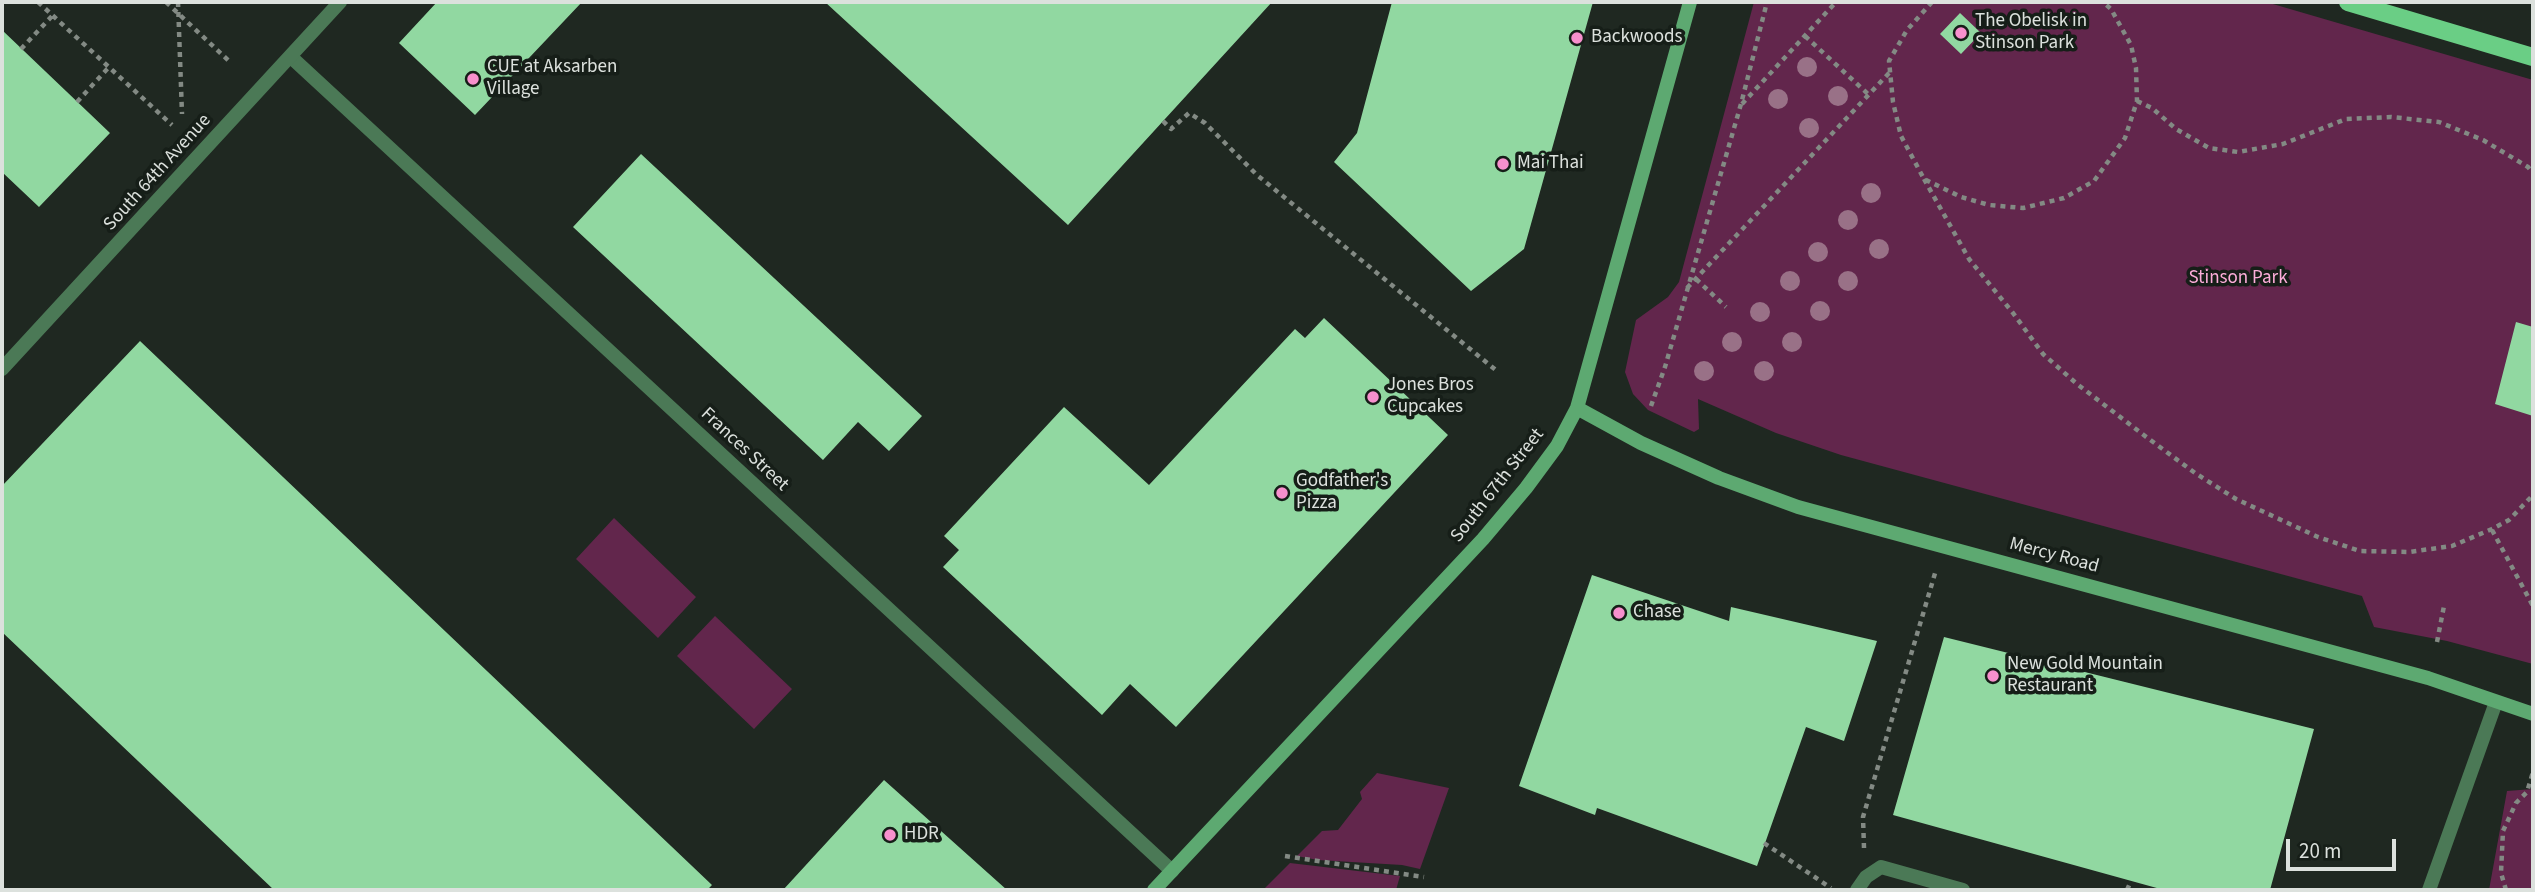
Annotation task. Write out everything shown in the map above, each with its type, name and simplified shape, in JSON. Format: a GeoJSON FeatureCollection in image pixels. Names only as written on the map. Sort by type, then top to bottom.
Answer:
{"type":"FeatureCollection","features":[{"type":"Feature","properties":{"kind":"main road","name":"South 67th Street"},"geometry":{"type":"LineString","coordinates":[[1154,890],[1483,540],[1557,446],[1577,408],[1690,2]]}},
{"type":"Feature","properties":{"kind":"main road"},"geometry":{"type":"LineString","coordinates":[[2348,2],[2533,57]]}},
{"type":"Feature","properties":{"kind":"main road","name":"Mercy Road"},"geometry":{"type":"LineString","coordinates":[[1577,408],[1641,443],[1719,478],[1798,507],[2428,678],[2533,714]]}},
{"type":"Feature","properties":{"kind":"street","name":"South 64th Avenue"},"geometry":{"type":"LineString","coordinates":[[2,369],[340,2]]}},
{"type":"Feature","properties":{"kind":"street","name":"Frances Street"},"geometry":{"type":"LineString","coordinates":[[290,57],[1172,871]]}},
{"type":"Feature","properties":{"kind":"street"},"geometry":{"type":"LineString","coordinates":[[2429,890],[2496,702]]}},
{"type":"Feature","properties":{"kind":"street"},"geometry":{"type":"LineString","coordinates":[[1857,890],[1866,877],[1881,867],[1963,890]]}},
{"type":"Feature","properties":{"kind":"path"},"geometry":{"type":"LineString","coordinates":[[38,2],[172,125]]}},
{"type":"Feature","properties":{"kind":"path"},"geometry":{"type":"LineString","coordinates":[[166,2],[230,61]]}},
{"type":"Feature","properties":{"kind":"path"},"geometry":{"type":"LineString","coordinates":[[178,2],[182,114]]}},
{"type":"Feature","properties":{"kind":"path"},"geometry":{"type":"LineString","coordinates":[[1651,406],[1665,367],[1741,104],[1767,2]]}},
{"type":"Feature","properties":{"kind":"path"},"geometry":{"type":"LineString","coordinates":[[1741,104],[1836,2]]}},
{"type":"Feature","properties":{"kind":"path"},"geometry":{"type":"LineString","coordinates":[[1932,2],[1907,30],[1889,61],[1893,102],[1901,136],[1969,259],[2043,354],[2077,384],[2178,461],[2236,499],[2318,537],[2360,551],[2409,552],[2452,546],[2509,520],[2533,495]]}},
{"type":"Feature","properties":{"kind":"path"},"geometry":{"type":"LineString","coordinates":[[1924,179],[1961,197],[1989,205],[2023,208],[2064,198],[2094,181],[2125,138],[2137,101],[2136,68],[2131,45],[2111,9],[2103,2]]}},
{"type":"Feature","properties":{"kind":"path"},"geometry":{"type":"LineString","coordinates":[[21,49],[53,15]]}},
{"type":"Feature","properties":{"kind":"path"},"geometry":{"type":"LineString","coordinates":[[1805,36],[1868,94]]}},
{"type":"Feature","properties":{"kind":"path"},"geometry":{"type":"LineString","coordinates":[[77,102],[109,67]]}},
{"type":"Feature","properties":{"kind":"path"},"geometry":{"type":"LineString","coordinates":[[1687,289],[1891,72]]}},
{"type":"Feature","properties":{"kind":"path"},"geometry":{"type":"LineString","coordinates":[[2137,101],[2152,108],[2176,129],[2209,148],[2238,152],[2283,144],[2346,119],[2391,117],[2439,122],[2483,140],[2528,167],[2533,173]]}},
{"type":"Feature","properties":{"kind":"path"},"geometry":{"type":"LineString","coordinates":[[1163,121],[1171,129],[1189,113],[1205,123],[1266,183],[1497,370]]}},
{"type":"Feature","properties":{"kind":"path"},"geometry":{"type":"LineString","coordinates":[[1690,275],[1726,307]]}},
{"type":"Feature","properties":{"kind":"path"},"geometry":{"type":"LineString","coordinates":[[2492,529],[2533,606]]}},
{"type":"Feature","properties":{"kind":"path"},"geometry":{"type":"LineString","coordinates":[[1866,877],[1863,817],[1943,546]]}},
{"type":"Feature","properties":{"kind":"path"},"geometry":{"type":"LineString","coordinates":[[2437,642],[2444,606]]}},
{"type":"Feature","properties":{"kind":"path"},"geometry":{"type":"LineString","coordinates":[[2506,890],[2501,873],[2504,831],[2516,803],[2528,792],[2533,772]]}},
{"type":"Feature","properties":{"kind":"path"},"geometry":{"type":"LineString","coordinates":[[1764,843],[1835,890]]}},
{"type":"Feature","properties":{"kind":"path"},"geometry":{"type":"LineString","coordinates":[[1285,856],[1424,877]]}},
{"type":"Feature","properties":{"kind":"path"},"geometry":{"type":"LineString","coordinates":[[2127,890],[2131,881]]}},
{"type":"Feature","properties":{"kind":"green space","name":"Stinson Park"},"geometry":{"type":"Polygon","coordinates":[[[1754,2],[2266,2],[2533,80],[2533,664],[2447,641],[2374,627],[2362,596],[1841,455],[1776,433],[1698,399],[1699,429],[1694,432],[1648,410],[1633,394],[1625,372],[1636,320],[1668,297],[1679,282],[1754,2]]]}},
{"type":"Feature","properties":{"kind":"green space"},"geometry":{"type":"Polygon","coordinates":[[[614,518],[696,597],[658,638],[576,559],[614,518]]]}},
{"type":"Feature","properties":{"kind":"green space"},"geometry":{"type":"Polygon","coordinates":[[[715,616],[792,689],[754,729],[677,656],[715,616]]]}},
{"type":"Feature","properties":{"kind":"green space"},"geometry":{"type":"Polygon","coordinates":[[[1377,773],[1449,788],[1420,869],[1297,856],[1322,831],[1338,830],[1362,799],[1360,792],[1377,773]]]}},
{"type":"Feature","properties":{"kind":"green space"},"geometry":{"type":"Polygon","coordinates":[[[2533,789],[2533,890],[2489,890],[2507,791],[2533,789]]]}},
{"type":"Feature","properties":{"kind":"green space"},"geometry":{"type":"Polygon","coordinates":[[[1290,863],[1400,876],[1396,890],[1263,890],[1290,863]]]}},
{"type":"Feature","properties":{"kind":"building","name":"CUE at Aksarben Village"},"geometry":{"type":"Polygon","coordinates":[[[437,2],[582,2],[475,115],[399,43],[437,2]]]}},
{"type":"Feature","properties":{"kind":"building"},"geometry":{"type":"Polygon","coordinates":[[[825,2],[1272,2],[1068,225],[825,2]]]}},
{"type":"Feature","properties":{"kind":"building"},"geometry":{"type":"Polygon","coordinates":[[[1392,2],[1593,2],[1524,249],[1471,291],[1334,162],[1357,133],[1392,2]]]}},
{"type":"Feature","properties":{"kind":"building","name":"The Obelisk in Stinson Park"},"geometry":{"type":"Polygon","coordinates":[[[1960,13],[1981,33],[1961,54],[1940,34],[1960,13]]]}},
{"type":"Feature","properties":{"kind":"building"},"geometry":{"type":"Polygon","coordinates":[[[2,30],[110,133],[39,207],[2,172],[2,30]]]}},
{"type":"Feature","properties":{"kind":"building"},"geometry":{"type":"Polygon","coordinates":[[[641,154],[922,416],[889,451],[858,422],[823,460],[573,227],[641,154]]]}},
{"type":"Feature","properties":{"kind":"building"},"geometry":{"type":"Polygon","coordinates":[[[1324,318],[1448,435],[1176,727],[1130,684],[1102,715],[943,567],[959,550],[944,536],[1064,407],[1149,485],[1295,329],[1305,338],[1324,318]]]}},
{"type":"Feature","properties":{"kind":"building"},"geometry":{"type":"Polygon","coordinates":[[[2516,322],[2533,327],[2533,416],[2495,404],[2516,322]]]}},
{"type":"Feature","properties":{"kind":"building"},"geometry":{"type":"Polygon","coordinates":[[[140,341],[712,885],[707,890],[274,890],[2,632],[2,486],[140,341]]]}},
{"type":"Feature","properties":{"kind":"building"},"geometry":{"type":"Polygon","coordinates":[[[1592,575],[1729,621],[1731,607],[1877,641],[1844,741],[1806,727],[1757,866],[1597,808],[1595,815],[1519,786],[1592,575]]]}},
{"type":"Feature","properties":{"kind":"building"},"geometry":{"type":"Polygon","coordinates":[[[1944,637],[2314,729],[2270,890],[2164,890],[1893,815],[1944,637]]]}},
{"type":"Feature","properties":{"kind":"building","name":"HDR"},"geometry":{"type":"Polygon","coordinates":[[[884,780],[1007,890],[783,890],[884,780]]]}},
{"type":"Feature","properties":{"kind":"place","name":"The Obelisk in Stinson Park"},"geometry":{"type":"Point","coordinates":[1961,33]}},
{"type":"Feature","properties":{"kind":"place","name":"Backwoods"},"geometry":{"type":"Point","coordinates":[1577,38]}},
{"type":"Feature","properties":{"kind":"place","name":"CUE at Aksarben Village"},"geometry":{"type":"Point","coordinates":[473,79]}},
{"type":"Feature","properties":{"kind":"place","name":"Mai Thai"},"geometry":{"type":"Point","coordinates":[1503,164]}},
{"type":"Feature","properties":{"kind":"place","name":"Jones Bros Cupcakes"},"geometry":{"type":"Point","coordinates":[1373,397]}},
{"type":"Feature","properties":{"kind":"place","name":"Godfather's Pizza"},"geometry":{"type":"Point","coordinates":[1282,493]}},
{"type":"Feature","properties":{"kind":"place","name":"Chase"},"geometry":{"type":"Point","coordinates":[1619,613]}},
{"type":"Feature","properties":{"kind":"place","name":"New Gold Mountain Restaurant"},"geometry":{"type":"Point","coordinates":[1993,676]}},
{"type":"Feature","properties":{"kind":"place","name":"HDR"},"geometry":{"type":"Point","coordinates":[890,835]}}]}
